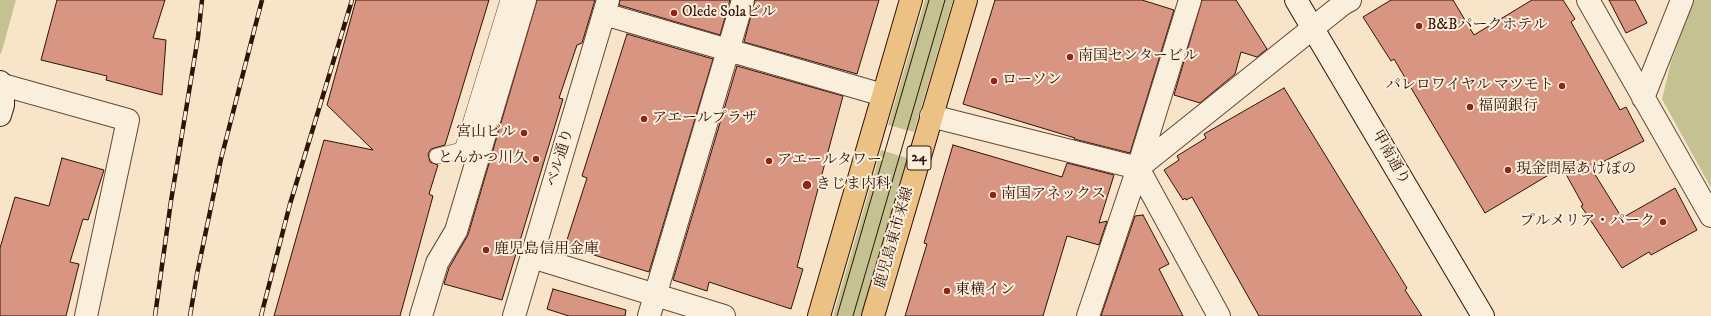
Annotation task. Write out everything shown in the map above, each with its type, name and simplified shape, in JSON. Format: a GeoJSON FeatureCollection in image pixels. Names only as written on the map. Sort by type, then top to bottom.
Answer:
{"type":"FeatureCollection","features":[{"type":"Feature","properties":{"kind":"main road"},"geometry":{"type":"LineString","coordinates":[[819,316],[910,0]]}},
{"type":"Feature","properties":{"kind":"main road","name":"鹿児島東市来線"},"geometry":{"type":"LineString","coordinates":[[873,316],[966,0]]}},
{"type":"Feature","properties":{"kind":"street"},"geometry":{"type":"LineString","coordinates":[[421,316],[437,263],[456,230],[525,0]]}},
{"type":"Feature","properties":{"kind":"street"},"geometry":{"type":"LineString","coordinates":[[649,316],[743,0]]}},
{"type":"Feature","properties":{"kind":"street"},"geometry":{"type":"LineString","coordinates":[[1088,316],[1138,168],[1190,0]]}},
{"type":"Feature","properties":{"kind":"street","name":"甲南通り"},"geometry":{"type":"LineString","coordinates":[[1296,0],[1483,316]]}},
{"type":"Feature","properties":{"kind":"street"},"geometry":{"type":"LineString","coordinates":[[1138,168],[1314,29],[1343,4],[1350,0]]}},
{"type":"Feature","properties":{"kind":"street"},"geometry":{"type":"LineString","coordinates":[[1588,0],[1711,216]]}},
{"type":"Feature","properties":{"kind":"street"},"geometry":{"type":"LineString","coordinates":[[1643,98],[1682,0]]}},
{"type":"Feature","properties":{"kind":"street"},"geometry":{"type":"LineString","coordinates":[[606,7],[729,50],[883,95]]}},
{"type":"Feature","properties":{"kind":"street","name":"ベル通り"},"geometry":{"type":"LineString","coordinates":[[514,316],[606,7]]}},
{"type":"Feature","properties":{"kind":"street"},"geometry":{"type":"LineString","coordinates":[[0,115],[3,105],[2,83],[128,120],[86,316]]}},
{"type":"Feature","properties":{"kind":"street"},"geometry":{"type":"LineString","coordinates":[[931,116],[1138,168],[1219,316]]}},
{"type":"Feature","properties":{"kind":"street"},"geometry":{"type":"LineString","coordinates":[[532,257],[724,316]]}},
{"type":"Feature","properties":{"kind":"lane"},"geometry":{"type":"LineString","coordinates":[[437,156],[462,150],[508,0]]}},
{"type":"Feature","properties":{"kind":"shaded area"},"geometry":{"type":"Polygon","coordinates":[[[0,0],[16,0],[1,54],[0,53],[0,0]]]}},
{"type":"Feature","properties":{"kind":"shaded area"},"geometry":{"type":"Polygon","coordinates":[[[925,0],[953,0],[914,132],[888,125],[925,0]]]}},
{"type":"Feature","properties":{"kind":"shaded area"},"geometry":{"type":"Polygon","coordinates":[[[1694,0],[1711,0],[1711,188],[1662,99],[1671,62],[1694,0]]]}},
{"type":"Feature","properties":{"kind":"shaded area"},"geometry":{"type":"Polygon","coordinates":[[[881,150],[907,158],[861,316],[833,316],[881,150]]]}},
{"type":"Feature","properties":{"kind":"building"},"geometry":{"type":"Polygon","coordinates":[[[57,0],[165,0],[153,38],[166,40],[162,95],[106,80],[107,76],[41,60],[57,0]]]}},
{"type":"Feature","properties":{"kind":"building"},"geometry":{"type":"Polygon","coordinates":[[[356,0],[489,0],[445,145],[431,149],[428,154],[430,162],[438,165],[429,194],[433,196],[400,316],[274,316],[324,140],[373,150],[327,105],[356,0]]]}},
{"type":"Feature","properties":{"kind":"building"},"geometry":{"type":"Polygon","coordinates":[[[537,0],[595,0],[582,43],[577,45],[559,98],[563,99],[502,300],[444,284],[449,268],[468,235],[537,0]]]}},
{"type":"Feature","properties":{"kind":"building"},"geometry":{"type":"Polygon","coordinates":[[[620,0],[730,0],[720,35],[619,5],[620,0]]]}},
{"type":"Feature","properties":{"kind":"building"},"geometry":{"type":"Polygon","coordinates":[[[755,0],[879,0],[857,74],[744,42],[755,0]]]}},
{"type":"Feature","properties":{"kind":"building","name":"南国センタービル"},"geometry":{"type":"Polygon","coordinates":[[[995,0],[1142,0],[1174,10],[1130,153],[1074,139],[1075,138],[963,104],[995,0]]]}},
{"type":"Feature","properties":{"kind":"building"},"geometry":{"type":"Polygon","coordinates":[[[1202,0],[1236,0],[1267,49],[1257,57],[1241,52],[1235,74],[1200,103],[1174,95],[1202,0]]]}},
{"type":"Feature","properties":{"kind":"building"},"geometry":{"type":"Polygon","coordinates":[[[1391,0],[1453,0],[1474,35],[1532,0],[1563,0],[1575,19],[1571,22],[1620,110],[1626,107],[1644,141],[1591,168],[1622,218],[1675,188],[1697,230],[1651,255],[1649,252],[1622,268],[1581,206],[1583,205],[1562,167],[1485,213],[1394,59],[1391,61],[1363,17],[1391,0]]]}},
{"type":"Feature","properties":{"kind":"building"},"geometry":{"type":"Polygon","coordinates":[[[1609,0],[1635,0],[1647,23],[1626,33],[1609,0]]]}},
{"type":"Feature","properties":{"kind":"building","name":"アエールプラザ"},"geometry":{"type":"Polygon","coordinates":[[[627,34],[713,59],[649,272],[565,246],[587,178],[582,176],[627,34]]]}},
{"type":"Feature","properties":{"kind":"building","name":"アエールタワー"},"geometry":{"type":"Polygon","coordinates":[[[737,66],[843,96],[797,267],[803,269],[791,309],[709,282],[707,291],[673,280],[737,66]]]}},
{"type":"Feature","properties":{"kind":"building"},"geometry":{"type":"Polygon","coordinates":[[[1284,88],[1407,288],[1405,290],[1422,316],[1259,316],[1192,197],[1186,200],[1185,198],[1183,200],[1164,170],[1179,160],[1177,156],[1206,138],[1204,134],[1284,88]]]}},
{"type":"Feature","properties":{"kind":"building"},"geometry":{"type":"Polygon","coordinates":[[[953,145],[1062,177],[1067,163],[1114,175],[1099,223],[1107,221],[1099,245],[1067,236],[1043,316],[905,316],[927,244],[924,243],[953,145]]]}},
{"type":"Feature","properties":{"kind":"building"},"geometry":{"type":"Polygon","coordinates":[[[62,158],[104,170],[88,220],[83,219],[70,262],[79,264],[66,316],[0,316],[0,248],[15,197],[49,206],[62,158]]]}},
{"type":"Feature","properties":{"kind":"building"},"geometry":{"type":"Polygon","coordinates":[[[1143,215],[1169,264],[1159,269],[1183,316],[1101,316],[1135,216],[1143,215]]]}},
{"type":"Feature","properties":{"kind":"building"},"geometry":{"type":"Polygon","coordinates":[[[553,289],[626,310],[625,316],[569,316],[547,309],[553,289]]]}},
{"type":"Feature","properties":{"kind":"tram line"},"geometry":{"type":"LineString","coordinates":[[837,316],[929,0]]}},
{"type":"Feature","properties":{"kind":"tram line"},"geometry":{"type":"LineString","coordinates":[[853,316],[945,0]]}},
{"type":"Feature","properties":{"kind":"railway"},"geometry":{"type":"LineString","coordinates":[[155,316],[171,201],[198,37],[202,0]]}},
{"type":"Feature","properties":{"kind":"railway"},"geometry":{"type":"LineString","coordinates":[[190,316],[197,274],[221,159],[262,0]]}},
{"type":"Feature","properties":{"kind":"railway"},"geometry":{"type":"LineString","coordinates":[[261,316],[290,204],[352,0]]}},
{"type":"Feature","properties":{"kind":"place","name":"Olede Solaビル"},"geometry":{"type":"Point","coordinates":[674,13]}},
{"type":"Feature","properties":{"kind":"place","name":"B&Bパークホテル"},"geometry":{"type":"Point","coordinates":[1419,26]}},
{"type":"Feature","properties":{"kind":"place","name":"南国センタービル"},"geometry":{"type":"Point","coordinates":[1070,57]}},
{"type":"Feature","properties":{"kind":"place","name":"ローソン"},"geometry":{"type":"Point","coordinates":[994,81]}},
{"type":"Feature","properties":{"kind":"place","name":"パレロワイヤル マツモト"},"geometry":{"type":"Point","coordinates":[1562,86]}},
{"type":"Feature","properties":{"kind":"place","name":"福岡銀行"},"geometry":{"type":"Point","coordinates":[1470,107]}},
{"type":"Feature","properties":{"kind":"place","name":"アエールプラザ"},"geometry":{"type":"Point","coordinates":[644,119]}},
{"type":"Feature","properties":{"kind":"place","name":"宮山ビル"},"geometry":{"type":"Point","coordinates":[524,133]}},
{"type":"Feature","properties":{"kind":"place","name":"とんかつ川久"},"geometry":{"type":"Point","coordinates":[536,159]}},
{"type":"Feature","properties":{"kind":"place","name":"アエールタワー"},"geometry":{"type":"Point","coordinates":[769,161]}},
{"type":"Feature","properties":{"kind":"place","name":"現金問屋あけぼの"},"geometry":{"type":"Point","coordinates":[1508,170]}},
{"type":"Feature","properties":{"kind":"place","name":"きじま内科"},"geometry":{"type":"Point","coordinates":[807,185]}},
{"type":"Feature","properties":{"kind":"place","name":"南国アネックス"},"geometry":{"type":"Point","coordinates":[993,195]}},
{"type":"Feature","properties":{"kind":"place","name":"プルメリア・パーク"},"geometry":{"type":"Point","coordinates":[1663,222]}},
{"type":"Feature","properties":{"kind":"place","name":"鹿児島信用金庫"},"geometry":{"type":"Point","coordinates":[486,250]}},
{"type":"Feature","properties":{"kind":"place","name":"東横イン"},"geometry":{"type":"Point","coordinates":[947,291]}}]}
